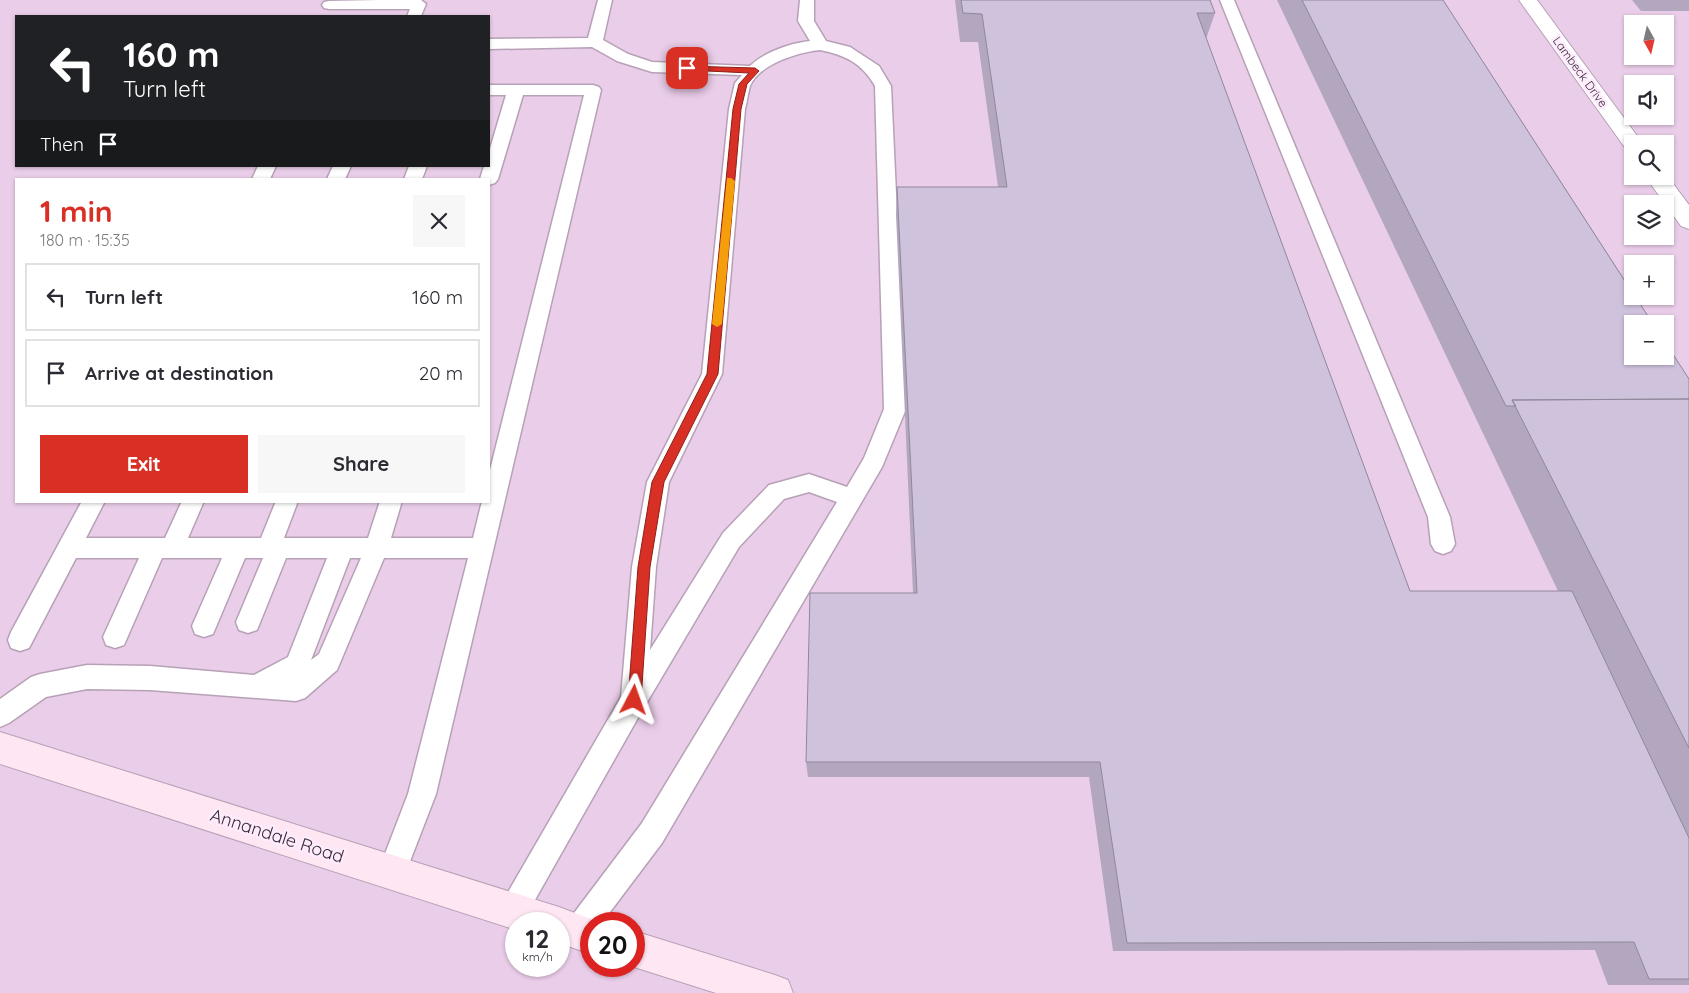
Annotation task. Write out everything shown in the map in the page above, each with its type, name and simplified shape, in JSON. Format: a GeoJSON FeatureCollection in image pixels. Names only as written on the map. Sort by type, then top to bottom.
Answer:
{"type":"FeatureCollection","features":[{"type":"Feature","properties":{"kind":"street","name":"Lambeck Drive"},"geometry":{"type":"LineString","coordinates":[[1528,0],[1626,135]]}},
{"type":"Feature","properties":{"kind":"street"},"geometry":{"type":"LineString","coordinates":[[1663,185],[1689,221]]}},
{"type":"Feature","properties":{"kind":"street","name":"Annandale Road"},"geometry":{"type":"LineString","coordinates":[[0,748],[516,912]]}},
{"type":"Feature","properties":{"kind":"street"},"geometry":{"type":"LineString","coordinates":[[645,952],[775,993]]}},
{"type":"Feature","properties":{"kind":"lane"},"geometry":{"type":"LineString","coordinates":[[595,42],[605,0]]}},
{"type":"Feature","properties":{"kind":"lane"},"geometry":{"type":"LineString","coordinates":[[807,0],[806,21],[820,45]]}},
{"type":"Feature","properties":{"kind":"lane"},"geometry":{"type":"LineString","coordinates":[[1227,0],[1439,517],[1443,544]]}},
{"type":"Feature","properties":{"kind":"lane"},"geometry":{"type":"LineString","coordinates":[[329,5],[419,4],[414,15]]}},
{"type":"Feature","properties":{"kind":"lane"},"geometry":{"type":"LineString","coordinates":[[490,44],[595,42],[604,49],[646,66],[755,71]]}},
{"type":"Feature","properties":{"kind":"lane"},"geometry":{"type":"LineString","coordinates":[[570,929],[652,833],[874,461],[895,409],[883,86],[873,69],[845,50],[820,45],[801,47],[763,62],[743,84],[737,109],[712,374],[658,482],[644,567],[634,700]]}},
{"type":"Feature","properties":{"kind":"lane"},"geometry":{"type":"LineString","coordinates":[[392,872],[422,794],[593,90],[490,90]]}},
{"type":"Feature","properties":{"kind":"lane"},"geometry":{"type":"LineString","coordinates":[[489,178],[516,90]]}},
{"type":"Feature","properties":{"kind":"lane"},"geometry":{"type":"LineString","coordinates":[[513,911],[634,700],[731,540],[777,492],[809,483],[852,498]]}},
{"type":"Feature","properties":{"kind":"lane"},"geometry":{"type":"LineString","coordinates":[[20,640],[93,503]]}},
{"type":"Feature","properties":{"kind":"lane"},"geometry":{"type":"LineString","coordinates":[[115,637],[164,548],[192,503]]}},
{"type":"Feature","properties":{"kind":"lane"},"geometry":{"type":"LineString","coordinates":[[248,622],[274,548],[286,503]]}},
{"type":"Feature","properties":{"kind":"lane"},"geometry":{"type":"LineString","coordinates":[[0,714],[40,686],[87,677],[150,678],[296,689],[328,662],[376,547],[390,503]]}},
{"type":"Feature","properties":{"kind":"lane"},"geometry":{"type":"LineString","coordinates":[[256,687],[297,664],[344,547]]}},
{"type":"Feature","properties":{"kind":"lane"},"geometry":{"type":"LineString","coordinates":[[69,548],[481,548]]}},
{"type":"Feature","properties":{"kind":"lane"},"geometry":{"type":"LineString","coordinates":[[204,626],[238,548]]}},
{"type":"Feature","properties":{"kind":"shaded area"},"geometry":{"type":"Polygon","coordinates":[[[0,0],[1689,0],[1689,993],[0,993],[0,0]]]}},
{"type":"Feature","properties":{"kind":"building"},"geometry":{"type":"Polygon","coordinates":[[[961,0],[1210,0],[1215,13],[1197,13],[1410,591],[1572,591],[1689,838],[1689,979],[1649,979],[1634,942],[1127,943],[1100,762],[806,762],[810,593],[917,593],[897,187],[1007,187],[982,14],[963,13],[961,0]]]}},
{"type":"Feature","properties":{"kind":"building"},"geometry":{"type":"Polygon","coordinates":[[[1302,0],[1443,0],[1624,280],[1624,305],[1641,305],[1647,315],[1624,315],[1624,365],[1674,365],[1674,356],[1689,379],[1689,399],[1512,400],[1516,406],[1506,406],[1302,0]]]}},
{"type":"Feature","properties":{"kind":"building"},"geometry":{"type":"Polygon","coordinates":[[[1689,399],[1689,748],[1512,400],[1689,399]]]}},
{"type":"Feature","properties":{"kind":"slow traffic"},"geometry":{"type":"LineString","coordinates":[[717,324],[731,181]]}},
{"type":"Feature","properties":{"kind":"route"},"geometry":{"type":"LineString","coordinates":[[634,700],[644,567],[658,482],[712,374],[737,109],[743,84],[755,71],[687,68]]}}]}
